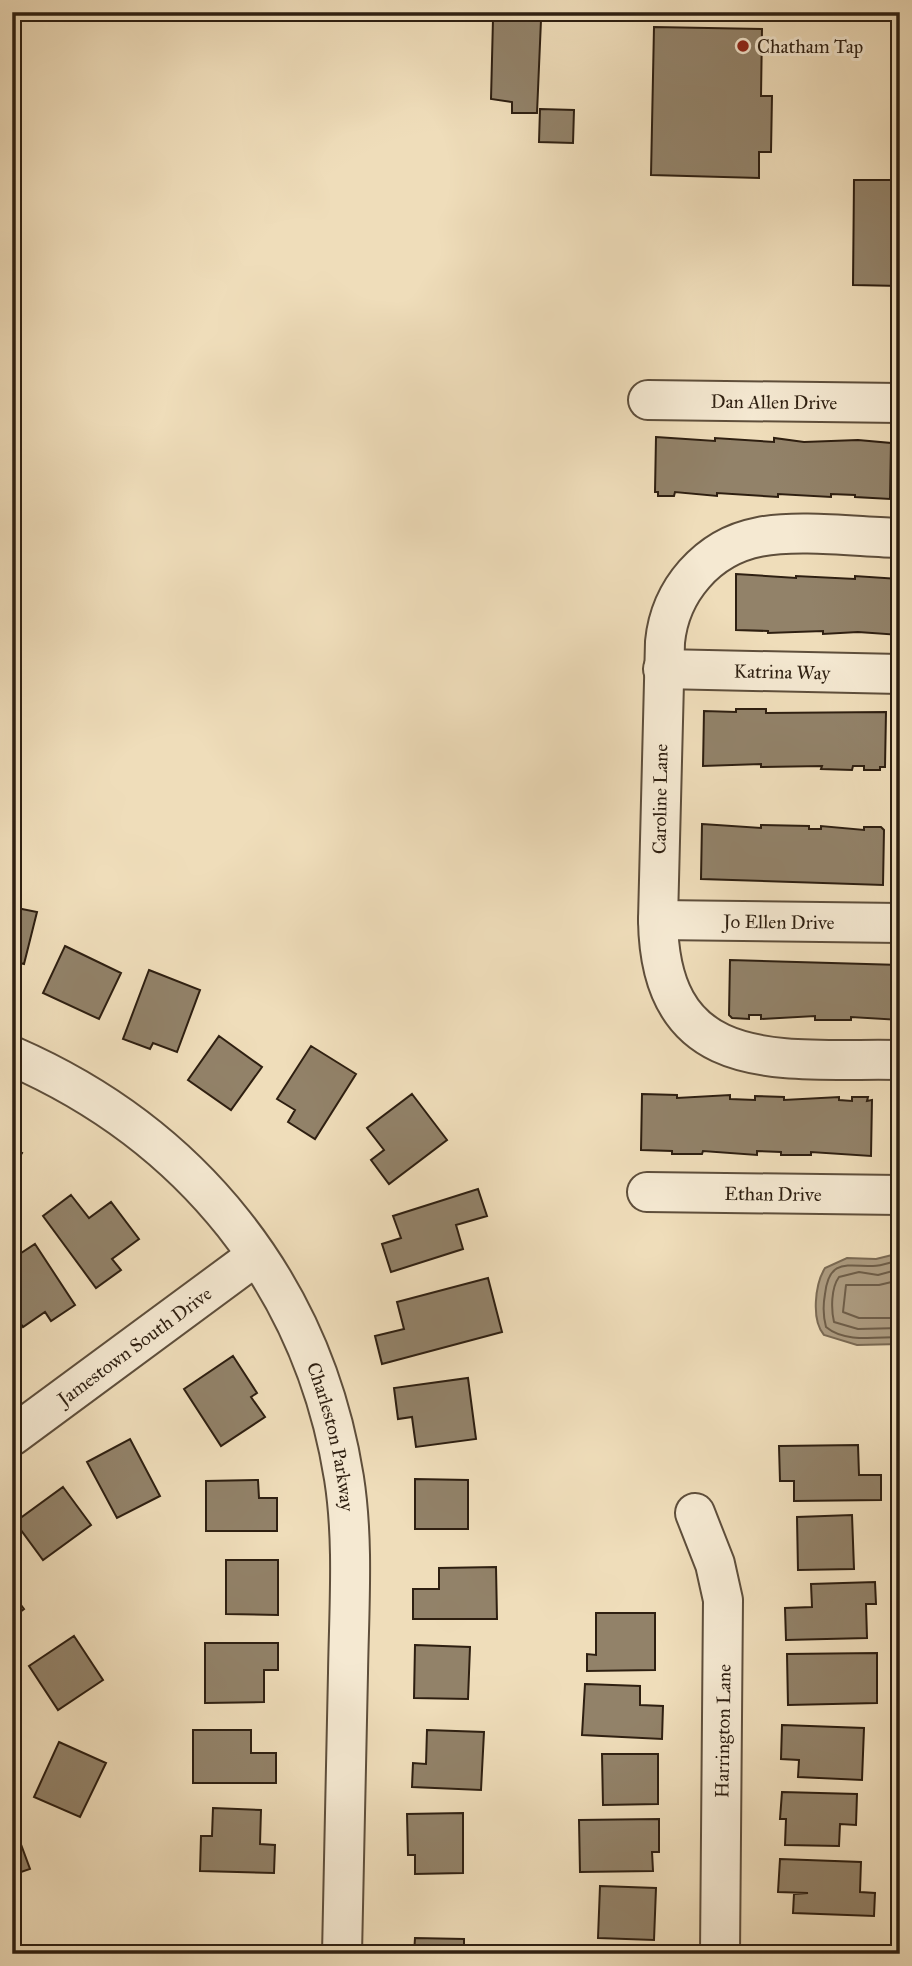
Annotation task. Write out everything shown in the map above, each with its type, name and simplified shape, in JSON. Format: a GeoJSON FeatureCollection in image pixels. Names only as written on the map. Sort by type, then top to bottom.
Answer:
{"type":"FeatureCollection","features":[{"type":"Feature","properties":{"kind":"street","name":"Dan Allen Drive"},"geometry":{"type":"LineString","coordinates":[[648,400],[900,403]]}},
{"type":"Feature","properties":{"kind":"street","name":"Caroline Lane"},"geometry":{"type":"LineString","coordinates":[[900,538],[773,535],[748,540],[719,554],[690,579],[667,621],[663,670],[658,920],[659,960],[670,992],[692,1023],[724,1046],[770,1057],[900,1060]]}},
{"type":"Feature","properties":{"kind":"street","name":"Katrina Way"},"geometry":{"type":"LineString","coordinates":[[663,670],[900,674]]}},
{"type":"Feature","properties":{"kind":"street","name":"Jo Ellen Drive"},"geometry":{"type":"LineString","coordinates":[[658,920],[900,923]]}},
{"type":"Feature","properties":{"kind":"street","name":"Charleston Parkway"},"geometry":{"type":"LineString","coordinates":[[12,1056],[87,1093],[133,1125],[209,1194],[256,1256],[294,1317],[316,1366],[335,1433],[345,1491],[350,1558],[342,1954]]}},
{"type":"Feature","properties":{"kind":"street","name":"Ethan Drive"},"geometry":{"type":"LineString","coordinates":[[647,1192],[900,1195]]}},
{"type":"Feature","properties":{"kind":"street","name":"Jamestown South Drive"},"geometry":{"type":"LineString","coordinates":[[12,1436],[256,1256]]}},
{"type":"Feature","properties":{"kind":"street","name":"Harrington Lane"},"geometry":{"type":"LineString","coordinates":[[695,1513],[715,1564],[723,1600],[720,1954]]}},
{"type":"Feature","properties":{"kind":"water"},"geometry":{"type":"Polygon","coordinates":[[[900,1253],[900,1344],[857,1345],[824,1335],[817,1320],[816,1302],[825,1268],[847,1258],[876,1259],[900,1253]]]}},
{"type":"Feature","properties":{"kind":"building"},"geometry":{"type":"Polygon","coordinates":[[[493,19],[541,20],[537,113],[512,113],[512,102],[491,99],[493,19]]]}},
{"type":"Feature","properties":{"kind":"building"},"geometry":{"type":"Polygon","coordinates":[[[654,27],[762,29],[761,96],[772,96],[771,152],[759,152],[759,178],[651,175],[654,27]]]}},
{"type":"Feature","properties":{"kind":"building"},"geometry":{"type":"Polygon","coordinates":[[[540,109],[574,110],[573,143],[539,142],[540,109]]]}},
{"type":"Feature","properties":{"kind":"building"},"geometry":{"type":"Polygon","coordinates":[[[854,180],[900,180],[900,286],[853,285],[854,180]]]}},
{"type":"Feature","properties":{"kind":"building"},"geometry":{"type":"Polygon","coordinates":[[[656,437],[715,441],[715,438],[774,442],[774,438],[804,442],[858,440],[891,443],[890,499],[831,494],[831,497],[778,494],[778,497],[675,492],[674,496],[658,496],[658,492],[655,492],[656,437]]]}},
{"type":"Feature","properties":{"kind":"building"},"geometry":{"type":"Polygon","coordinates":[[[736,574],[796,578],[900,577],[900,635],[736,630],[736,574]]]}},
{"type":"Feature","properties":{"kind":"building"},"geometry":{"type":"Polygon","coordinates":[[[736,709],[766,709],[766,713],[886,712],[885,767],[880,767],[880,770],[864,770],[864,766],[853,766],[852,770],[821,769],[822,766],[761,767],[761,764],[703,766],[704,711],[736,712],[736,709]]]}},
{"type":"Feature","properties":{"kind":"building"},"geometry":{"type":"Polygon","coordinates":[[[702,824],[761,828],[761,825],[809,826],[809,829],[821,829],[821,826],[864,830],[864,827],[881,827],[884,830],[883,885],[701,879],[702,824]]]}},
{"type":"Feature","properties":{"kind":"building"},"geometry":{"type":"Polygon","coordinates":[[[12,907],[37,912],[24,964],[12,961],[12,907]]]}},
{"type":"Feature","properties":{"kind":"building"},"geometry":{"type":"Polygon","coordinates":[[[65,946],[121,973],[99,1019],[43,993],[65,946]]]}},
{"type":"Feature","properties":{"kind":"building"},"geometry":{"type":"Polygon","coordinates":[[[730,960],[900,965],[900,1020],[851,1017],[851,1020],[815,1020],[815,1016],[761,1019],[761,1015],[749,1015],[749,1019],[732,1018],[729,1015],[730,960]]]}},
{"type":"Feature","properties":{"kind":"building"},"geometry":{"type":"Polygon","coordinates":[[[149,970],[200,990],[177,1052],[153,1043],[150,1049],[123,1039],[149,970]]]}},
{"type":"Feature","properties":{"kind":"building"},"geometry":{"type":"Polygon","coordinates":[[[219,1036],[262,1067],[231,1110],[188,1080],[219,1036]]]}},
{"type":"Feature","properties":{"kind":"building"},"geometry":{"type":"Polygon","coordinates":[[[311,1046],[356,1074],[315,1139],[288,1122],[295,1110],[277,1099],[311,1046]]]}},
{"type":"Feature","properties":{"kind":"building"},"geometry":{"type":"Polygon","coordinates":[[[412,1094],[447,1140],[389,1184],[371,1160],[384,1150],[367,1128],[412,1094]]]}},
{"type":"Feature","properties":{"kind":"building"},"geometry":{"type":"Polygon","coordinates":[[[642,1094],[677,1095],[677,1098],[730,1095],[730,1099],[755,1100],[755,1096],[784,1097],[784,1100],[839,1097],[839,1100],[852,1101],[852,1097],[868,1097],[867,1101],[872,1100],[871,1156],[811,1152],[811,1155],[781,1155],[781,1152],[757,1151],[757,1155],[703,1151],[702,1154],[672,1154],[672,1151],[641,1150],[642,1094]]]}},
{"type":"Feature","properties":{"kind":"building"},"geometry":{"type":"Polygon","coordinates":[[[12,1148],[22,1153],[12,1170],[12,1148]]]}},
{"type":"Feature","properties":{"kind":"building"},"geometry":{"type":"Polygon","coordinates":[[[478,1189],[487,1216],[456,1225],[463,1249],[391,1272],[382,1244],[401,1238],[393,1216],[478,1189]]]}},
{"type":"Feature","properties":{"kind":"building"},"geometry":{"type":"Polygon","coordinates":[[[71,1195],[89,1218],[111,1202],[139,1239],[112,1259],[121,1270],[96,1288],[43,1216],[71,1195]]]}},
{"type":"Feature","properties":{"kind":"building"},"geometry":{"type":"Polygon","coordinates":[[[35,1244],[75,1305],[51,1321],[45,1312],[23,1327],[12,1311],[12,1259],[35,1244]]]}},
{"type":"Feature","properties":{"kind":"building"},"geometry":{"type":"Polygon","coordinates":[[[488,1278],[502,1332],[382,1364],[375,1336],[404,1329],[397,1302],[488,1278]]]}},
{"type":"Feature","properties":{"kind":"building"},"geometry":{"type":"Polygon","coordinates":[[[233,1356],[257,1393],[251,1397],[265,1417],[221,1446],[184,1389],[233,1356]]]}},
{"type":"Feature","properties":{"kind":"building"},"geometry":{"type":"Polygon","coordinates":[[[468,1378],[476,1439],[416,1447],[412,1417],[398,1419],[394,1388],[468,1378]]]}},
{"type":"Feature","properties":{"kind":"building"},"geometry":{"type":"Polygon","coordinates":[[[130,1439],[160,1496],[117,1518],[87,1462],[130,1439]]]}},
{"type":"Feature","properties":{"kind":"building"},"geometry":{"type":"Polygon","coordinates":[[[858,1445],[859,1475],[881,1475],[881,1500],[794,1501],[794,1481],[780,1481],[779,1446],[858,1445]]]}},
{"type":"Feature","properties":{"kind":"building"},"geometry":{"type":"Polygon","coordinates":[[[415,1479],[468,1480],[468,1529],[415,1529],[415,1479]]]}},
{"type":"Feature","properties":{"kind":"building"},"geometry":{"type":"Polygon","coordinates":[[[258,1480],[259,1498],[277,1498],[277,1531],[206,1531],[206,1481],[258,1480]]]}},
{"type":"Feature","properties":{"kind":"building"},"geometry":{"type":"Polygon","coordinates":[[[63,1487],[91,1525],[43,1560],[15,1522],[63,1487]]]}},
{"type":"Feature","properties":{"kind":"building"},"geometry":{"type":"Polygon","coordinates":[[[852,1515],[854,1569],[798,1570],[797,1517],[852,1515]]]}},
{"type":"Feature","properties":{"kind":"building"},"geometry":{"type":"Polygon","coordinates":[[[226,1560],[278,1560],[278,1615],[226,1614],[226,1560]]]}},
{"type":"Feature","properties":{"kind":"building"},"geometry":{"type":"Polygon","coordinates":[[[496,1567],[497,1619],[413,1619],[413,1589],[439,1589],[439,1568],[496,1567]]]}},
{"type":"Feature","properties":{"kind":"building"},"geometry":{"type":"Polygon","coordinates":[[[875,1582],[876,1604],[866,1604],[867,1638],[786,1640],[785,1608],[812,1607],[811,1584],[875,1582]]]}},
{"type":"Feature","properties":{"kind":"building"},"geometry":{"type":"Polygon","coordinates":[[[12,1593],[24,1609],[12,1618],[12,1593]]]}},
{"type":"Feature","properties":{"kind":"building"},"geometry":{"type":"Polygon","coordinates":[[[596,1613],[655,1613],[655,1670],[587,1671],[587,1654],[596,1655],[596,1613]]]}},
{"type":"Feature","properties":{"kind":"building"},"geometry":{"type":"Polygon","coordinates":[[[74,1636],[103,1680],[58,1710],[29,1666],[74,1636]]]}},
{"type":"Feature","properties":{"kind":"building"},"geometry":{"type":"Polygon","coordinates":[[[205,1643],[278,1643],[278,1670],[264,1670],[264,1702],[205,1703],[205,1643]]]}},
{"type":"Feature","properties":{"kind":"building"},"geometry":{"type":"Polygon","coordinates":[[[415,1645],[470,1647],[468,1699],[414,1698],[415,1645]]]}},
{"type":"Feature","properties":{"kind":"building"},"geometry":{"type":"Polygon","coordinates":[[[877,1653],[877,1703],[788,1705],[787,1654],[877,1653]]]}},
{"type":"Feature","properties":{"kind":"building"},"geometry":{"type":"Polygon","coordinates":[[[585,1684],[640,1686],[640,1705],[663,1706],[662,1739],[582,1735],[585,1684]]]}},
{"type":"Feature","properties":{"kind":"building"},"geometry":{"type":"Polygon","coordinates":[[[782,1725],[864,1728],[862,1780],[798,1777],[799,1760],[781,1759],[782,1725]]]}},
{"type":"Feature","properties":{"kind":"building"},"geometry":{"type":"Polygon","coordinates":[[[193,1730],[251,1730],[251,1753],[276,1753],[276,1783],[193,1783],[193,1730]]]}},
{"type":"Feature","properties":{"kind":"building"},"geometry":{"type":"Polygon","coordinates":[[[427,1730],[484,1732],[481,1790],[412,1787],[413,1763],[426,1764],[427,1730]]]}},
{"type":"Feature","properties":{"kind":"building"},"geometry":{"type":"Polygon","coordinates":[[[59,1742],[106,1763],[80,1817],[34,1797],[59,1742]]]}},
{"type":"Feature","properties":{"kind":"building"},"geometry":{"type":"Polygon","coordinates":[[[602,1754],[658,1754],[658,1804],[603,1805],[602,1754]]]}},
{"type":"Feature","properties":{"kind":"building"},"geometry":{"type":"Polygon","coordinates":[[[782,1792],[857,1794],[856,1825],[840,1824],[839,1846],[785,1845],[786,1819],[780,1819],[782,1792]]]}},
{"type":"Feature","properties":{"kind":"building"},"geometry":{"type":"Polygon","coordinates":[[[213,1808],[261,1810],[260,1844],[275,1845],[274,1873],[200,1871],[201,1836],[212,1836],[213,1808]]]}},
{"type":"Feature","properties":{"kind":"building"},"geometry":{"type":"Polygon","coordinates":[[[463,1813],[463,1873],[415,1874],[415,1855],[408,1855],[407,1814],[463,1813]]]}},
{"type":"Feature","properties":{"kind":"building"},"geometry":{"type":"Polygon","coordinates":[[[659,1819],[659,1852],[652,1852],[653,1871],[580,1872],[579,1820],[659,1819]]]}},
{"type":"Feature","properties":{"kind":"building"},"geometry":{"type":"Polygon","coordinates":[[[12,1820],[30,1869],[12,1875],[12,1820]]]}},
{"type":"Feature","properties":{"kind":"building"},"geometry":{"type":"Polygon","coordinates":[[[780,1859],[861,1862],[860,1892],[875,1893],[874,1916],[793,1913],[794,1894],[808,1893],[778,1892],[780,1859]]]}},
{"type":"Feature","properties":{"kind":"building"},"geometry":{"type":"Polygon","coordinates":[[[600,1886],[656,1888],[654,1940],[598,1938],[600,1886]]]}},
{"type":"Feature","properties":{"kind":"building"},"geometry":{"type":"Polygon","coordinates":[[[415,1938],[464,1939],[464,1954],[414,1954],[415,1938]]]}},
{"type":"Feature","properties":{"kind":"place","name":"Chatham Tap"},"geometry":{"type":"Point","coordinates":[743,46]}}]}
